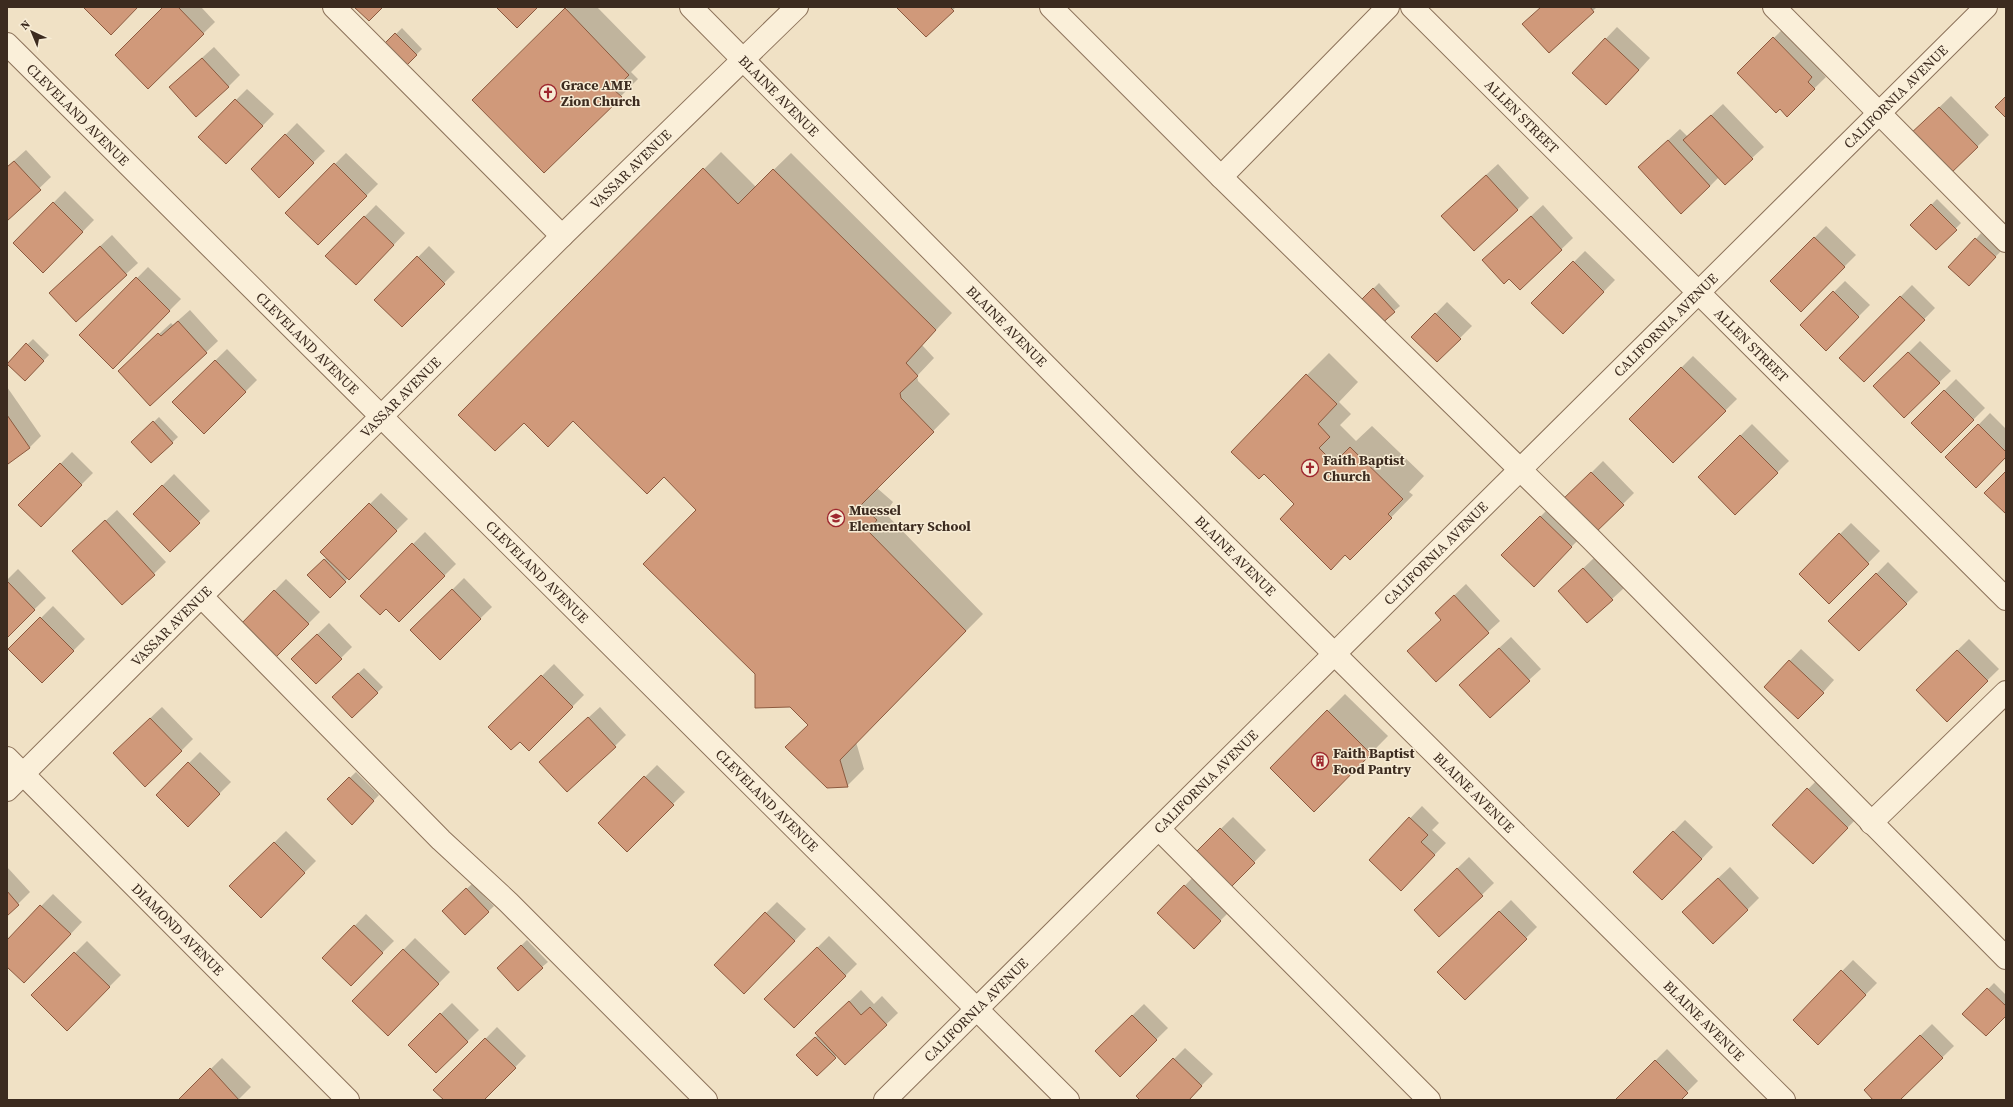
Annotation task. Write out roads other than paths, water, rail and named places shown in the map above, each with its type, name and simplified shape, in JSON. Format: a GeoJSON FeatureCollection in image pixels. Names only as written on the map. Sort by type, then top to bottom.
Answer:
{"type":"FeatureCollection","features":[{"type":"Feature","properties":{"kind":"street"},"geometry":{"type":"LineString","coordinates":[[334,7],[562,236]]}},
{"type":"Feature","properties":{"kind":"street","name":"BLAINE AVENUE"},"geometry":{"type":"LineString","coordinates":[[691,7],[997,317],[1784,1100]]}},
{"type":"Feature","properties":{"kind":"street","name":"VASSAR AVENUE"},"geometry":{"type":"LineString","coordinates":[[7,790],[562,236],[797,7]]}},
{"type":"Feature","properties":{"kind":"street"},"geometry":{"type":"LineString","coordinates":[[1051,7],[1221,178],[1520,471],[1596,543],[2006,958]]}},
{"type":"Feature","properties":{"kind":"street"},"geometry":{"type":"LineString","coordinates":[[1221,178],[1388,7]]}},
{"type":"Feature","properties":{"kind":"street","name":"ALLEN STREET"},"geometry":{"type":"LineString","coordinates":[[1412,7],[2006,599]]}},
{"type":"Feature","properties":{"kind":"street"},"geometry":{"type":"LineString","coordinates":[[1774,7],[2006,241]]}},
{"type":"Feature","properties":{"kind":"street","name":"CALIFORNIA AVENUE"},"geometry":{"type":"LineString","coordinates":[[885,1100],[1256,731],[1336,655],[1425,564],[1699,294],[1986,7]]}},
{"type":"Feature","properties":{"kind":"street","name":"CLEVELAND AVENUE"},"geometry":{"type":"LineString","coordinates":[[7,44],[1068,1100]]}},
{"type":"Feature","properties":{"kind":"street"},"geometry":{"type":"LineString","coordinates":[[202,597],[441,840],[508,902],[706,1100]]}},
{"type":"Feature","properties":{"kind":"street"},"geometry":{"type":"LineString","coordinates":[[1872,824],[2006,692]]}},
{"type":"Feature","properties":{"kind":"street","name":"DIAMOND AVENUE"},"geometry":{"type":"LineString","coordinates":[[7,758],[348,1100]]}},
{"type":"Feature","properties":{"kind":"street"},"geometry":{"type":"LineString","coordinates":[[1159,829],[1429,1100]]}},
{"type":"Feature","properties":{"kind":"place","name":"Grace AME Zion Church"},"geometry":{"type":"Point","coordinates":[548,93]}},
{"type":"Feature","properties":{"kind":"place","name":"Faith Baptist Church"},"geometry":{"type":"Point","coordinates":[1310,468]}},
{"type":"Feature","properties":{"kind":"place","name":"Muessel Elementary School"},"geometry":{"type":"Point","coordinates":[836,518]}},
{"type":"Feature","properties":{"kind":"place","name":"Faith Baptist Food Pantry"},"geometry":{"type":"Point","coordinates":[1320,761]}}]}
